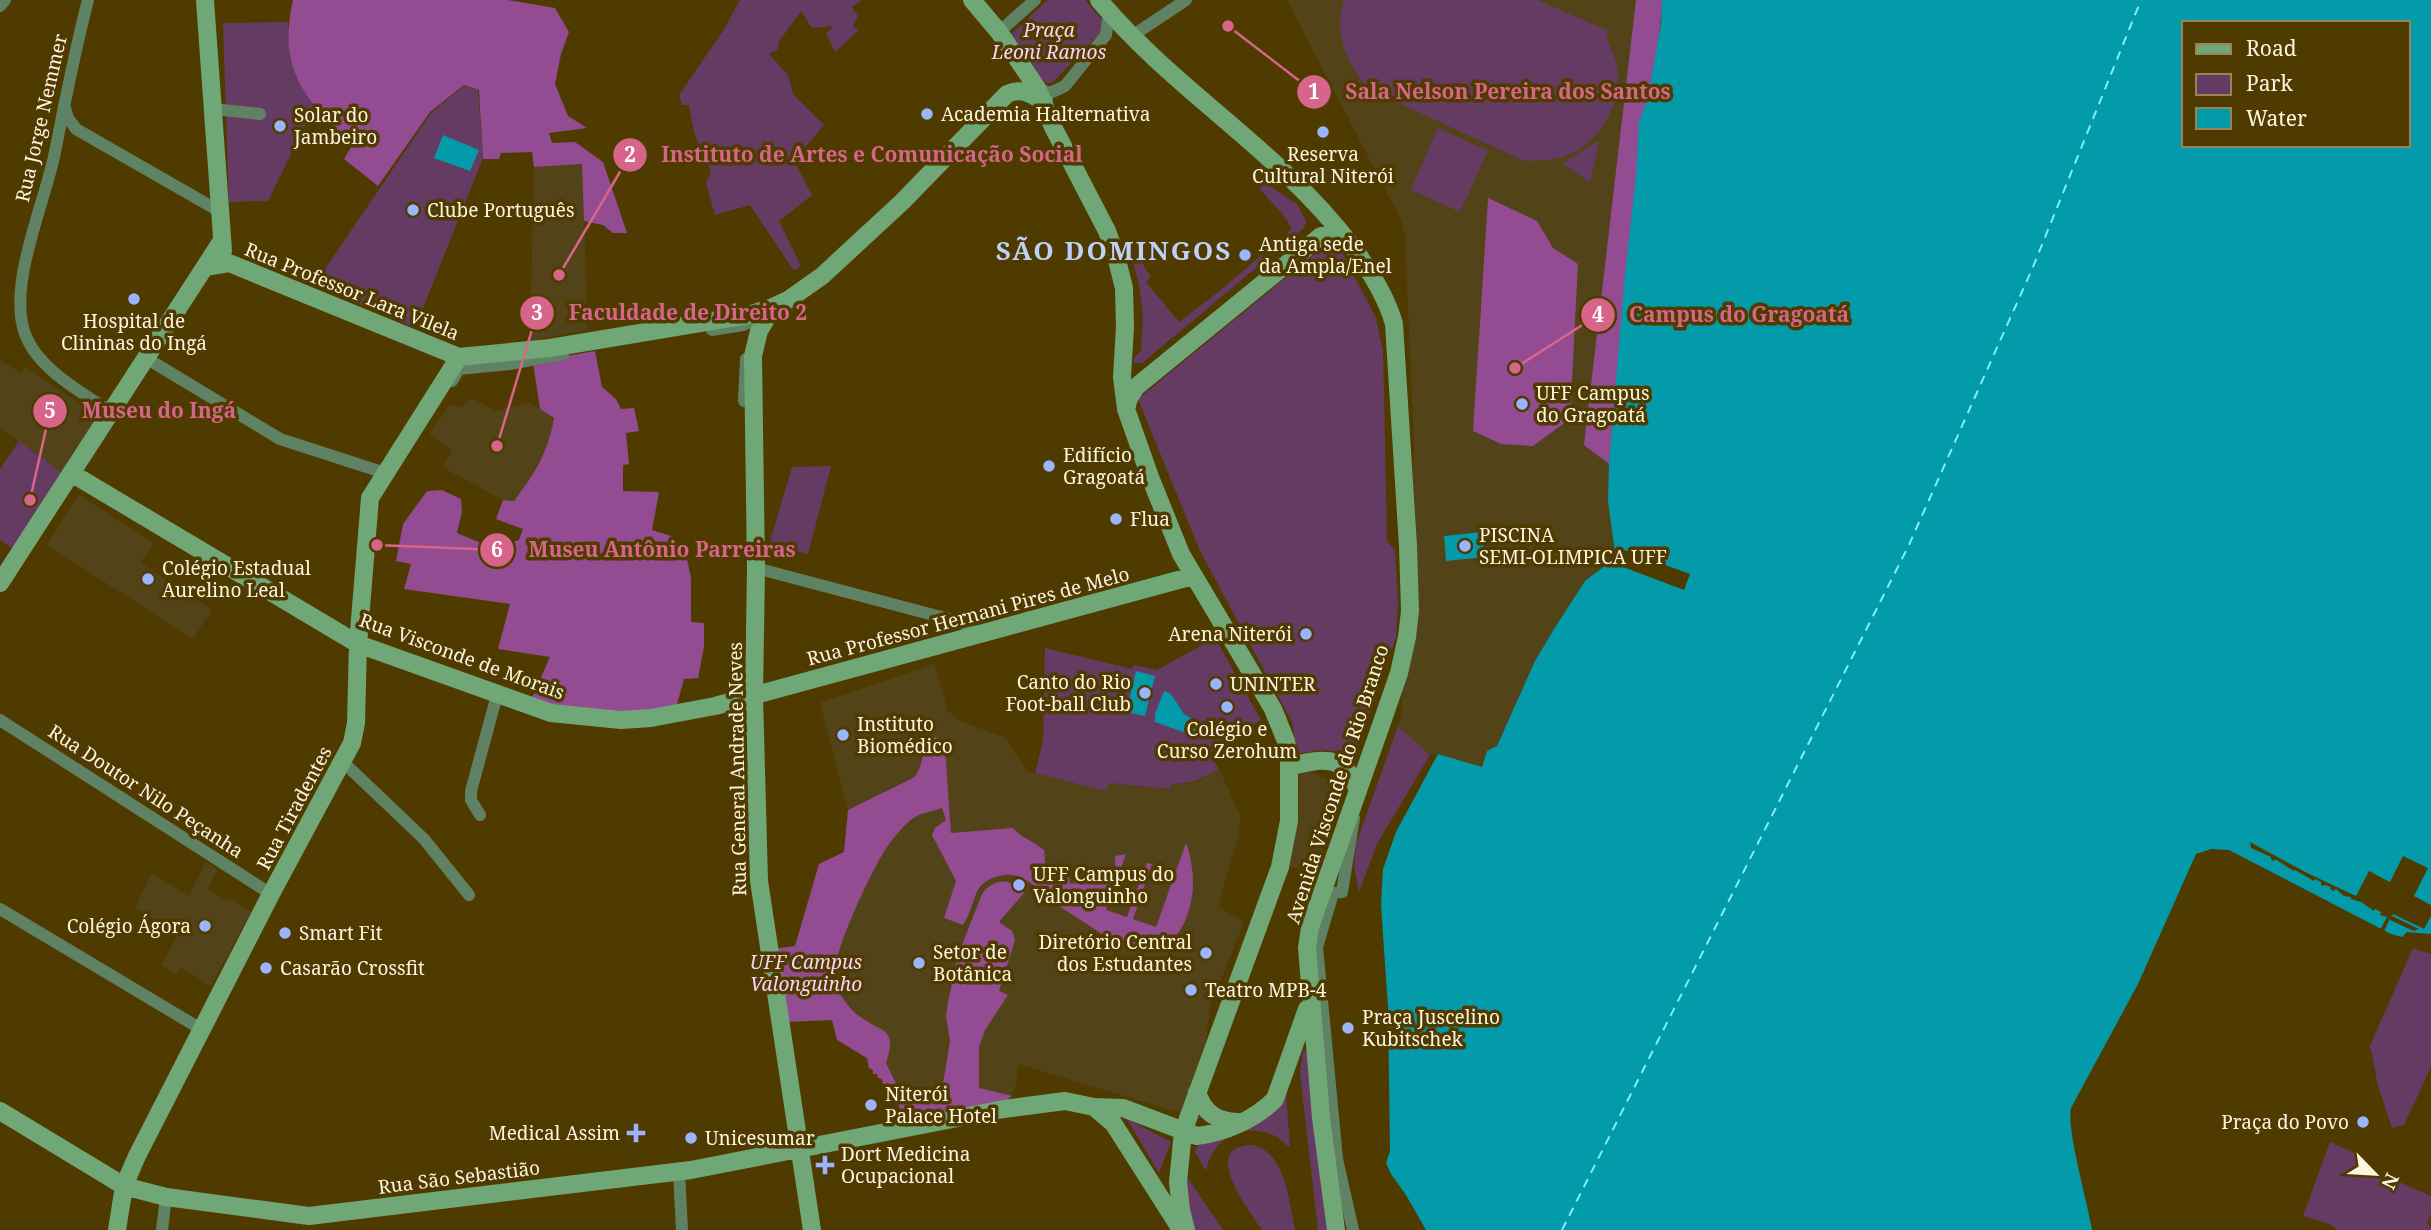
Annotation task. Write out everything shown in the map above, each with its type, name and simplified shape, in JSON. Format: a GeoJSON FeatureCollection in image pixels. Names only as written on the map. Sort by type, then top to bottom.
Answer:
{"type":"FeatureCollection","features":[{"type":"Feature","properties":{"kind":"street"},"geometry":{"type":"LineString","coordinates":[[0,6],[5,0]]}},
{"type":"Feature","properties":{"kind":"street","name":"Rua Jorge Nemmer"},"geometry":{"type":"LineString","coordinates":[[88,0],[56,150],[21,285],[20,320],[30,346],[46,364],[72,386],[111,412]]}},
{"type":"Feature","properties":{"kind":"street"},"geometry":{"type":"LineString","coordinates":[[205,0],[221,242],[229,263]]}},
{"type":"Feature","properties":{"kind":"street","name":"Avenida Visconde do Rio Branco"},"geometry":{"type":"LineString","coordinates":[[972,0],[999,32],[1041,95],[1053,127],[1107,231],[1116,256],[1125,303],[1122,377],[1126,409],[1163,510],[1193,576],[1273,709],[1286,741],[1289,821],[1280,867],[1183,1132],[1178,1182],[1184,1230]]}},
{"type":"Feature","properties":{"kind":"street"},"geometry":{"type":"LineString","coordinates":[[999,32],[1035,0]]}},
{"type":"Feature","properties":{"kind":"street"},"geometry":{"type":"LineString","coordinates":[[1104,6],[1132,36],[1186,0]]}},
{"type":"Feature","properties":{"kind":"street"},"geometry":{"type":"LineString","coordinates":[[1041,95],[1065,86],[1106,35],[1104,6]]}},
{"type":"Feature","properties":{"kind":"street","name":"Avenida Visconde do Rio Branco"},"geometry":{"type":"LineString","coordinates":[[1132,36],[1321,208],[1361,258],[1387,303],[1394,324],[1410,611],[1404,653],[1310,927],[1307,947],[1321,1118],[1336,1230]]}},
{"type":"Feature","properties":{"kind":"street","name":"Rua Professor Lara Vilela"},"geometry":{"type":"LineString","coordinates":[[205,267],[229,263],[459,357],[550,348],[702,324],[773,307],[806,288],[859,244],[1007,94],[1021,90],[1041,95]]}},
{"type":"Feature","properties":{"kind":"street"},"geometry":{"type":"LineString","coordinates":[[64,105],[76,130],[219,211]]}},
{"type":"Feature","properties":{"kind":"street"},"geometry":{"type":"LineString","coordinates":[[213,108],[260,114]]}},
{"type":"Feature","properties":{"kind":"street"},"geometry":{"type":"LineString","coordinates":[[56,150],[76,130]]}},
{"type":"Feature","properties":{"kind":"street"},"geometry":{"type":"LineString","coordinates":[[1123,359],[1133,366],[1145,365],[1314,226],[1319,219],[1321,208]]}},
{"type":"Feature","properties":{"kind":"street"},"geometry":{"type":"LineString","coordinates":[[1126,409],[1136,387],[1321,236],[1331,234],[1346,239]]}},
{"type":"Feature","properties":{"kind":"street"},"geometry":{"type":"LineString","coordinates":[[0,583],[221,242]]}},
{"type":"Feature","properties":{"kind":"street","name":"Rua General Andrade Neves"},"geometry":{"type":"LineString","coordinates":[[773,307],[759,331],[753,356],[757,568],[754,696],[757,834],[762,907],[812,1230]]}},
{"type":"Feature","properties":{"kind":"street"},"geometry":{"type":"LineString","coordinates":[[429,421],[459,369],[510,364],[743,325],[756,319],[747,350],[744,401]]}},
{"type":"Feature","properties":{"kind":"street","name":"Rua Tiradentes"},"geometry":{"type":"LineString","coordinates":[[117,1230],[124,1186],[201,1029],[352,743],[356,723],[358,644],[370,498],[459,357]]}},
{"type":"Feature","properties":{"kind":"street"},"geometry":{"type":"LineString","coordinates":[[146,358],[280,439],[385,472]]}},
{"type":"Feature","properties":{"kind":"street","name":"Rua Visconde de Morais"},"geometry":{"type":"LineString","coordinates":[[71,473],[358,644],[551,713],[621,720],[678,713],[754,696]]}},
{"type":"Feature","properties":{"kind":"street"},"geometry":{"type":"LineString","coordinates":[[757,568],[960,622],[969,627],[975,636]]}},
{"type":"Feature","properties":{"kind":"street","name":"Rua Professor Hernani Pires de Melo"},"geometry":{"type":"LineString","coordinates":[[754,696],[1193,576]]}},
{"type":"Feature","properties":{"kind":"street"},"geometry":{"type":"LineString","coordinates":[[480,815],[471,800],[471,791],[497,695]]}},
{"type":"Feature","properties":{"kind":"street","name":"Rua Doutor Nilo Peçanha"},"geometry":{"type":"LineString","coordinates":[[0,720],[271,894]]}},
{"type":"Feature","properties":{"kind":"street"},"geometry":{"type":"LineString","coordinates":[[1289,767],[1316,760],[1334,762],[1348,771],[1357,794],[1342,892],[1333,893],[1317,947],[1337,1159],[1353,1230]]}},
{"type":"Feature","properties":{"kind":"street"},"geometry":{"type":"LineString","coordinates":[[343,762],[424,839],[469,895]]}},
{"type":"Feature","properties":{"kind":"street"},"geometry":{"type":"LineString","coordinates":[[0,909],[201,1029]]}},
{"type":"Feature","properties":{"kind":"street"},"geometry":{"type":"LineString","coordinates":[[1094,1107],[1123,1108],[1197,1136],[1240,1122],[1264,1110],[1275,1099],[1310,998]]}},
{"type":"Feature","properties":{"kind":"street"},"geometry":{"type":"LineString","coordinates":[[1197,1092],[1201,1103],[1214,1117],[1240,1122]]}},
{"type":"Feature","properties":{"kind":"street","name":"Rua São Sebastião"},"geometry":{"type":"LineString","coordinates":[[0,1111],[124,1186],[166,1197],[309,1216],[679,1172],[1035,1104],[1065,1101],[1094,1107]]}},
{"type":"Feature","properties":{"kind":"street"},"geometry":{"type":"LineString","coordinates":[[1094,1107],[1113,1123],[1184,1230]]}},
{"type":"Feature","properties":{"kind":"street"},"geometry":{"type":"LineString","coordinates":[[679,1172],[682,1230]]}},
{"type":"Feature","properties":{"kind":"street"},"geometry":{"type":"LineString","coordinates":[[162,1230],[166,1197]]}},
{"type":"Feature","properties":{"kind":"shaded area","name":"UFF Campus do Gragoatá"},"geometry":{"type":"Polygon","coordinates":[[[1287,0],[1662,0],[1655,54],[1615,552],[1504,730],[1497,746],[1481,767],[1438,754],[1430,755],[1398,726],[1402,711],[1414,445],[1405,237],[1401,220],[1287,0]]]}},
{"type":"Feature","properties":{"kind":"shaded area"},"geometry":{"type":"Polygon","coordinates":[[[583,164],[587,330],[530,341],[534,167],[583,164]]]}},
{"type":"Feature","properties":{"kind":"shaded area"},"geometry":{"type":"Polygon","coordinates":[[[0,360],[21,373],[25,367],[100,418],[65,475],[0,428],[0,360]]]}},
{"type":"Feature","properties":{"kind":"shaded area"},"geometry":{"type":"Polygon","coordinates":[[[471,398],[496,411],[529,403],[554,417],[550,443],[531,478],[513,501],[503,500],[442,467],[452,450],[429,435],[450,404],[461,408],[471,398]]]}},
{"type":"Feature","properties":{"kind":"shaded area"},"geometry":{"type":"Polygon","coordinates":[[[79,495],[153,543],[141,563],[212,610],[193,639],[47,545],[79,495]]]}},
{"type":"Feature","properties":{"kind":"shaded area","name":"UFF Campus do Valonguinho"},"geometry":{"type":"Polygon","coordinates":[[[934,664],[948,711],[961,721],[1005,738],[1027,771],[1106,791],[1108,783],[1169,789],[1172,784],[1187,784],[1219,769],[1241,817],[1238,838],[1218,906],[1244,922],[1208,1011],[1210,1016],[1206,1050],[1184,1114],[1018,1064],[1012,1096],[1003,1103],[902,1117],[896,1095],[886,1096],[882,1079],[873,1074],[867,1058],[837,1040],[832,1020],[786,1022],[773,949],[795,946],[819,864],[844,852],[848,810],[820,703],[934,664]]]}},
{"type":"Feature","properties":{"kind":"shaded area"},"geometry":{"type":"Polygon","coordinates":[[[1307,771],[1345,786],[1314,874],[1287,865],[1298,816],[1300,772],[1307,771]]]}},
{"type":"Feature","properties":{"kind":"shaded area","name":"Colégio Ágora"},"geometry":{"type":"Polygon","coordinates":[[[206,862],[217,869],[208,889],[251,912],[211,986],[181,968],[176,974],[161,965],[179,933],[135,908],[152,873],[189,896],[206,862]]]}},
{"type":"Feature","properties":{"kind":"green space"},"geometry":{"type":"Polygon","coordinates":[[[293,0],[508,0],[555,8],[569,32],[555,84],[568,116],[587,128],[549,133],[552,143],[575,142],[603,162],[627,233],[613,233],[603,225],[584,221],[582,164],[534,167],[532,152],[501,153],[499,159],[483,159],[479,90],[464,85],[430,112],[378,186],[344,159],[353,144],[321,113],[299,81],[292,64],[289,45],[293,0]]]}},
{"type":"Feature","properties":{"kind":"green space"},"geometry":{"type":"Polygon","coordinates":[[[740,0],[862,0],[852,7],[858,16],[853,26],[859,30],[835,52],[826,33],[834,26],[812,28],[801,11],[778,43],[778,49],[769,54],[788,75],[793,94],[824,125],[794,161],[812,195],[779,221],[801,266],[794,271],[750,205],[715,215],[706,183],[711,173],[694,132],[689,105],[682,105],[679,95],[723,31],[740,0]]]}},
{"type":"Feature","properties":{"kind":"green space","name":"Praça Leoni Ramos"},"geometry":{"type":"Polygon","coordinates":[[[1048,0],[1085,0],[1103,21],[1103,30],[1053,82],[1047,84],[1010,45],[1009,36],[1048,0]]]}},
{"type":"Feature","properties":{"kind":"green space"},"geometry":{"type":"Polygon","coordinates":[[[1344,0],[1537,0],[1609,31],[1606,38],[1616,61],[1618,75],[1618,87],[1611,111],[1598,133],[1579,149],[1558,158],[1525,161],[1368,89],[1348,58],[1341,36],[1344,0]]]}},
{"type":"Feature","properties":{"kind":"green space"},"geometry":{"type":"Polygon","coordinates":[[[1636,0],[1663,0],[1609,464],[1584,445],[1636,0]]]}},
{"type":"Feature","properties":{"kind":"green space"},"geometry":{"type":"Polygon","coordinates":[[[288,22],[292,66],[300,84],[315,105],[268,201],[229,202],[223,23],[288,22]]]}},
{"type":"Feature","properties":{"kind":"green space","name":"Clube Português"},"geometry":{"type":"Polygon","coordinates":[[[464,86],[478,90],[483,158],[415,328],[314,285],[431,113],[464,86]]]}},
{"type":"Feature","properties":{"kind":"green space"},"geometry":{"type":"Polygon","coordinates":[[[1438,128],[1488,151],[1460,212],[1411,190],[1438,128]]]}},
{"type":"Feature","properties":{"kind":"green space"},"geometry":{"type":"Polygon","coordinates":[[[1599,140],[1590,183],[1563,163],[1599,140]]]}},
{"type":"Feature","properties":{"kind":"green space"},"geometry":{"type":"Polygon","coordinates":[[[1265,183],[1297,204],[1306,221],[1304,228],[1142,363],[1134,363],[1133,359],[1141,351],[1143,317],[1139,284],[1131,255],[1136,254],[1151,277],[1146,282],[1179,322],[1292,229],[1259,188],[1265,183]]]}},
{"type":"Feature","properties":{"kind":"green space"},"geometry":{"type":"Polygon","coordinates":[[[1488,198],[1537,221],[1553,248],[1578,264],[1570,419],[1533,446],[1501,444],[1473,431],[1488,198]]]}},
{"type":"Feature","properties":{"kind":"green space"},"geometry":{"type":"Polygon","coordinates":[[[1327,244],[1340,249],[1376,318],[1383,350],[1387,541],[1395,550],[1398,602],[1396,637],[1354,758],[1326,750],[1298,754],[1292,722],[1200,551],[1138,399],[1327,244]]]}},
{"type":"Feature","properties":{"kind":"green space"},"geometry":{"type":"Polygon","coordinates":[[[595,351],[602,387],[616,399],[621,409],[634,408],[639,431],[626,433],[629,464],[623,465],[623,491],[659,492],[652,530],[671,536],[671,558],[687,559],[691,578],[691,622],[704,623],[704,647],[698,678],[684,679],[676,708],[626,722],[531,700],[550,657],[498,649],[510,604],[404,589],[411,564],[396,561],[403,524],[427,491],[442,490],[461,499],[462,512],[457,533],[493,548],[519,540],[523,529],[496,519],[503,500],[514,501],[534,472],[548,442],[554,418],[540,409],[533,362],[595,351]]]}},
{"type":"Feature","properties":{"kind":"green space"},"geometry":{"type":"Polygon","coordinates":[[[19,441],[62,473],[13,549],[0,540],[0,469],[19,441]]]}},
{"type":"Feature","properties":{"kind":"green space"},"geometry":{"type":"Polygon","coordinates":[[[831,466],[808,554],[769,545],[792,467],[831,466]]]}},
{"type":"Feature","properties":{"kind":"green space","name":"Canto do Rio Foot-ball Club"},"geometry":{"type":"Polygon","coordinates":[[[1215,638],[1261,720],[1209,754],[1219,769],[1196,780],[1172,784],[1169,789],[1109,783],[1106,791],[1035,773],[1043,741],[1045,648],[1132,669],[1134,665],[1157,670],[1215,638]]]}},
{"type":"Feature","properties":{"kind":"green space"},"geometry":{"type":"Polygon","coordinates":[[[1398,726],[1430,755],[1377,844],[1359,892],[1354,867],[1356,844],[1398,726]]]}},
{"type":"Feature","properties":{"kind":"green space","name":"UFF Campus Valonguinho"},"geometry":{"type":"Polygon","coordinates":[[[935,737],[943,742],[945,748],[951,833],[1013,828],[1044,850],[1046,869],[1067,868],[1070,884],[1116,878],[1115,856],[1126,854],[1106,910],[1127,917],[1147,863],[1152,864],[1133,919],[1156,927],[1186,843],[1193,872],[1193,892],[1189,911],[1178,933],[1163,944],[1147,949],[1115,942],[1059,906],[1029,882],[1011,875],[993,878],[980,887],[963,925],[944,918],[956,881],[932,835],[935,828],[946,820],[942,808],[912,819],[890,843],[872,873],[853,914],[834,970],[834,981],[848,1005],[889,1037],[886,1063],[903,1098],[941,1096],[950,1041],[946,1016],[948,1002],[958,955],[982,894],[997,882],[1014,884],[1024,893],[999,922],[1012,931],[1015,940],[999,991],[1008,995],[985,1030],[979,1047],[979,1088],[1012,1096],[1003,1103],[902,1117],[896,1095],[886,1096],[882,1079],[873,1074],[867,1058],[837,1040],[832,1020],[786,1022],[773,949],[795,946],[819,864],[844,852],[848,810],[913,778],[927,746],[935,737]]]}},
{"type":"Feature","properties":{"kind":"green space"},"geometry":{"type":"Polygon","coordinates":[[[2413,948],[2431,954],[2431,1067],[2404,1125],[2392,1128],[2369,1048],[2413,948]]]}},
{"type":"Feature","properties":{"kind":"green space"},"geometry":{"type":"Polygon","coordinates":[[[1303,1051],[1306,1051],[1327,1230],[1318,1230],[1300,1073],[1303,1051]]]}},
{"type":"Feature","properties":{"kind":"green space"},"geometry":{"type":"Polygon","coordinates":[[[1286,1093],[1290,1147],[1276,1136],[1261,1132],[1240,1132],[1230,1136],[1215,1150],[1206,1171],[1195,1152],[1198,1143],[1286,1093]]]}},
{"type":"Feature","properties":{"kind":"green space"},"geometry":{"type":"Polygon","coordinates":[[[1127,1119],[1171,1142],[1159,1173],[1127,1119]]]}},
{"type":"Feature","properties":{"kind":"green space"},"geometry":{"type":"Polygon","coordinates":[[[2330,1142],[2359,1155],[2356,1163],[2431,1196],[2431,1214],[2427,1224],[2431,1230],[2337,1230],[2326,1223],[2303,1216],[2330,1142]]]}},
{"type":"Feature","properties":{"kind":"green space"},"geometry":{"type":"Polygon","coordinates":[[[1252,1145],[1272,1157],[1279,1168],[1288,1193],[1295,1230],[1262,1230],[1239,1195],[1228,1167],[1229,1156],[1236,1148],[1252,1145]]]}},
{"type":"Feature","properties":{"kind":"green space"},"geometry":{"type":"Polygon","coordinates":[[[1183,1171],[1223,1230],[1195,1230],[1190,1222],[1183,1171]]]}},
{"type":"Feature","properties":{"kind":"water"},"geometry":{"type":"Polygon","coordinates":[[[1662,0],[2431,0],[2431,934],[2407,932],[2402,937],[2391,934],[2229,850],[2211,849],[2196,854],[2138,984],[2071,1108],[2074,1149],[2092,1230],[1426,1230],[1386,1163],[1390,1151],[1388,1008],[1381,905],[1383,869],[1396,832],[1438,754],[1482,767],[1487,751],[1497,746],[1535,661],[1554,629],[1585,581],[1610,562],[1615,552],[1608,501],[1609,464],[1639,122],[1648,97],[1661,23],[1662,0]]]}},
{"type":"Feature","properties":{"kind":"water"},"geometry":{"type":"Polygon","coordinates":[[[443,135],[479,150],[470,171],[434,158],[443,135]]]}},
{"type":"Feature","properties":{"kind":"water","name":"PISCINA SEMI-OLIMPICA UFF"},"geometry":{"type":"Polygon","coordinates":[[[1483,532],[1485,557],[1446,561],[1444,536],[1483,532]]]}},
{"type":"Feature","properties":{"kind":"water"},"geometry":{"type":"Polygon","coordinates":[[[1136,671],[1155,676],[1145,716],[1126,712],[1136,671]]]}},
{"type":"Feature","properties":{"kind":"water"},"geometry":{"type":"Polygon","coordinates":[[[1164,691],[1171,694],[1184,714],[1197,722],[1193,734],[1155,722],[1155,714],[1164,691]]]}},
{"type":"Feature","properties":{"kind":"pier"},"geometry":{"type":"Polygon","coordinates":[[[1616,547],[1690,574],[1684,590],[1610,562],[1616,547]]]}},
{"type":"Feature","properties":{"kind":"pier"},"geometry":{"type":"Polygon","coordinates":[[[2250,842],[2356,896],[2369,871],[2390,882],[2403,856],[2428,868],[2414,896],[2431,905],[2431,916],[2424,929],[2393,914],[2392,916],[2419,929],[2414,931],[2390,918],[2383,934],[2379,932],[2387,917],[2380,915],[2381,912],[2344,896],[2336,889],[2334,891],[2331,887],[2321,885],[2321,882],[2294,871],[2275,859],[2271,860],[2271,857],[2251,848],[2250,842]]]}},
{"type":"Feature","properties":{"kind":"ferry route"},"geometry":{"type":"LineString","coordinates":[[1562,1230],[1908,547],[2033,267],[2141,0]]}},
{"type":"Feature","properties":{"kind":"place","name":"Sala Nelson Pereira dos Santos"},"geometry":{"type":"Point","coordinates":[1228,26]}},
{"type":"Feature","properties":{"kind":"place","name":"Academia Halternativa"},"geometry":{"type":"Point","coordinates":[927,114]}},
{"type":"Feature","properties":{"kind":"place","name":"Solar do Jambeiro"},"geometry":{"type":"Point","coordinates":[280,126]}},
{"type":"Feature","properties":{"kind":"place","name":"Reserva Cultural Niterói"},"geometry":{"type":"Point","coordinates":[1323,132]}},
{"type":"Feature","properties":{"kind":"place","name":"Clube Português"},"geometry":{"type":"Point","coordinates":[413,210]}},
{"type":"Feature","properties":{"kind":"place","name":"Antiga sede da Ampla/Enel"},"geometry":{"type":"Point","coordinates":[1245,255]}},
{"type":"Feature","properties":{"kind":"place","name":"Instituto de Artes e Comunicação Social"},"geometry":{"type":"Point","coordinates":[559,275]}},
{"type":"Feature","properties":{"kind":"place","name":"Hospital de Clininas do Ingá"},"geometry":{"type":"Point","coordinates":[134,299]}},
{"type":"Feature","properties":{"kind":"place","name":"Campus do Gragoatá"},"geometry":{"type":"Point","coordinates":[1515,368]}},
{"type":"Feature","properties":{"kind":"place","name":"UFF Campus do Gragoatá"},"geometry":{"type":"Point","coordinates":[1522,404]}},
{"type":"Feature","properties":{"kind":"place","name":"Faculdade de Direito 2"},"geometry":{"type":"Point","coordinates":[497,446]}},
{"type":"Feature","properties":{"kind":"place","name":"Edifício Gragoatá"},"geometry":{"type":"Point","coordinates":[1049,466]}},
{"type":"Feature","properties":{"kind":"place","name":"Museu do Ingá"},"geometry":{"type":"Point","coordinates":[30,500]}},
{"type":"Feature","properties":{"kind":"place","name":"Flua"},"geometry":{"type":"Point","coordinates":[1116,519]}},
{"type":"Feature","properties":{"kind":"place","name":"Museu Antônio Parreiras"},"geometry":{"type":"Point","coordinates":[377,545]}},
{"type":"Feature","properties":{"kind":"place","name":"PISCINA SEMI-OLIMPICA UFF"},"geometry":{"type":"Point","coordinates":[1465,546]}},
{"type":"Feature","properties":{"kind":"place","name":"Colégio Estadual Aurelino Leal"},"geometry":{"type":"Point","coordinates":[148,579]}},
{"type":"Feature","properties":{"kind":"place","name":"Arena Niterói"},"geometry":{"type":"Point","coordinates":[1306,634]}},
{"type":"Feature","properties":{"kind":"place","name":"UNINTER"},"geometry":{"type":"Point","coordinates":[1216,684]}},
{"type":"Feature","properties":{"kind":"place","name":"Canto do Rio Foot-ball Club"},"geometry":{"type":"Point","coordinates":[1145,693]}},
{"type":"Feature","properties":{"kind":"place","name":"Colégio e Curso Zerohum"},"geometry":{"type":"Point","coordinates":[1227,707]}},
{"type":"Feature","properties":{"kind":"place","name":"Instituto Biomédico"},"geometry":{"type":"Point","coordinates":[843,735]}},
{"type":"Feature","properties":{"kind":"place","name":"UFF Campus do Valonguinho"},"geometry":{"type":"Point","coordinates":[1019,885]}},
{"type":"Feature","properties":{"kind":"place","name":"Colégio Ágora"},"geometry":{"type":"Point","coordinates":[205,926]}},
{"type":"Feature","properties":{"kind":"place","name":"Smart Fit"},"geometry":{"type":"Point","coordinates":[285,933]}},
{"type":"Feature","properties":{"kind":"place","name":"Diretório Central dos Estudantes"},"geometry":{"type":"Point","coordinates":[1206,953]}},
{"type":"Feature","properties":{"kind":"place","name":"Setor de Botânica"},"geometry":{"type":"Point","coordinates":[919,963]}},
{"type":"Feature","properties":{"kind":"place","name":"Casarão Crossfit"},"geometry":{"type":"Point","coordinates":[266,968]}},
{"type":"Feature","properties":{"kind":"place","name":"Teatro MPB-4"},"geometry":{"type":"Point","coordinates":[1191,990]}},
{"type":"Feature","properties":{"kind":"place","name":"Praça Juscelino Kubitschek"},"geometry":{"type":"Point","coordinates":[1348,1028]}},
{"type":"Feature","properties":{"kind":"place","name":"Niterói Palace Hotel"},"geometry":{"type":"Point","coordinates":[871,1105]}},
{"type":"Feature","properties":{"kind":"place","name":"Praça do Povo"},"geometry":{"type":"Point","coordinates":[2363,1122]}},
{"type":"Feature","properties":{"kind":"place","name":"Medical Assim"},"geometry":{"type":"Point","coordinates":[636,1133]}},
{"type":"Feature","properties":{"kind":"place","name":"Unicesumar"},"geometry":{"type":"Point","coordinates":[691,1138]}},
{"type":"Feature","properties":{"kind":"place","name":"Dort Medicina Ocupacional"},"geometry":{"type":"Point","coordinates":[825,1165]}},
{"type":"Feature","properties":{"kind":"district","name":"SÃO DOMINGOS"},"geometry":{"type":"Point","coordinates":[1114,251]}}]}
